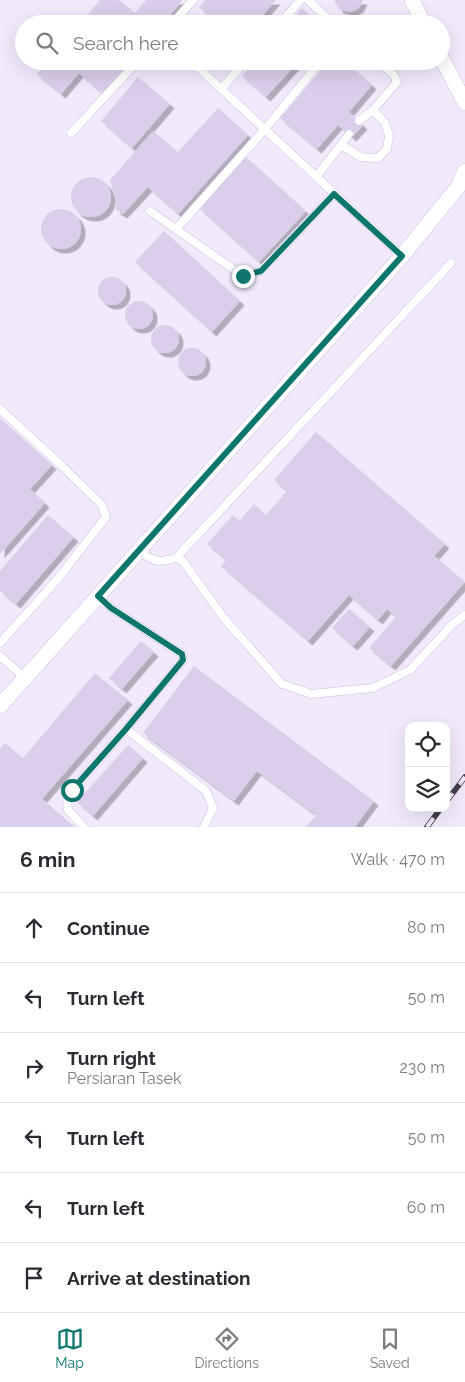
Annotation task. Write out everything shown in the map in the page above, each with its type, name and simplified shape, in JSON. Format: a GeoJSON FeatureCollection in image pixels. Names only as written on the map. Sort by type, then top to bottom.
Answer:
{"type":"FeatureCollection","features":[{"type":"Feature","properties":{"kind":"street"},"geometry":{"type":"LineString","coordinates":[[412,0],[420,15]]}},
{"type":"Feature","properties":{"kind":"street"},"geometry":{"type":"LineString","coordinates":[[448,70],[465,103]]}},
{"type":"Feature","properties":{"kind":"street"},"geometry":{"type":"LineString","coordinates":[[0,706],[402,256],[458,187],[465,171]]}},
{"type":"Feature","properties":{"kind":"lane"},"geometry":{"type":"LineString","coordinates":[[180,15],[193,0]]}},
{"type":"Feature","properties":{"kind":"lane"},"geometry":{"type":"LineString","coordinates":[[288,15],[301,0]]}},
{"type":"Feature","properties":{"kind":"lane"},"geometry":{"type":"LineString","coordinates":[[308,0],[324,15]]}},
{"type":"Feature","properties":{"kind":"lane"},"geometry":{"type":"LineString","coordinates":[[71,133],[130,70]]}},
{"type":"Feature","properties":{"kind":"lane"},"geometry":{"type":"LineString","coordinates":[[201,70],[402,256]]}},
{"type":"Feature","properties":{"kind":"lane"},"geometry":{"type":"LineString","coordinates":[[221,89],[238,70]]}},
{"type":"Feature","properties":{"kind":"lane"},"geometry":{"type":"LineString","coordinates":[[176,229],[313,70]]}},
{"type":"Feature","properties":{"kind":"lane"},"geometry":{"type":"LineString","coordinates":[[359,121],[372,110],[397,82],[394,75],[388,70]]}},
{"type":"Feature","properties":{"kind":"lane"},"geometry":{"type":"LineString","coordinates":[[341,145],[361,158],[378,158],[387,149],[389,136],[385,123],[372,110]]}},
{"type":"Feature","properties":{"kind":"lane"},"geometry":{"type":"LineString","coordinates":[[316,177],[349,134]]}},
{"type":"Feature","properties":{"kind":"lane"},"geometry":{"type":"LineString","coordinates":[[150,211],[243,276],[261,271],[334,194]]}},
{"type":"Feature","properties":{"kind":"lane"},"geometry":{"type":"LineString","coordinates":[[139,550],[151,560],[165,561],[176,558],[451,263]]}},
{"type":"Feature","properties":{"kind":"lane"},"geometry":{"type":"LineString","coordinates":[[0,409],[102,505],[106,517],[56,581],[0,643]]}},
{"type":"Feature","properties":{"kind":"lane"},"geometry":{"type":"LineString","coordinates":[[176,558],[183,561],[223,617],[282,684],[311,694],[372,688],[410,670],[465,615]]}},
{"type":"Feature","properties":{"kind":"lane"},"geometry":{"type":"LineString","coordinates":[[84,827],[68,810],[67,798],[183,660],[182,654],[111,608],[98,596]]}},
{"type":"Feature","properties":{"kind":"lane"},"geometry":{"type":"LineString","coordinates":[[0,656],[25,678]]}},
{"type":"Feature","properties":{"kind":"lane"},"geometry":{"type":"LineString","coordinates":[[126,729],[206,791],[213,808],[204,827]]}},
{"type":"Feature","properties":{"kind":"building"},"geometry":{"type":"Polygon","coordinates":[[[100,0],[119,0],[135,13],[146,0],[182,1],[170,15],[88,15],[100,0]]]}},
{"type":"Feature","properties":{"kind":"building"},"geometry":{"type":"Polygon","coordinates":[[[205,0],[276,0],[263,15],[208,15],[199,7],[205,0]]]}},
{"type":"Feature","properties":{"kind":"building"},"geometry":{"type":"Polygon","coordinates":[[[334,0],[363,0],[359,8],[349,12],[339,9],[334,0]]]}},
{"type":"Feature","properties":{"kind":"building"},"geometry":{"type":"Polygon","coordinates":[[[302,8],[309,15],[296,15],[302,8]]]}},
{"type":"Feature","properties":{"kind":"building"},"geometry":{"type":"Polygon","coordinates":[[[40,70],[123,70],[103,94],[79,73],[61,94],[37,74],[40,70]]]}},
{"type":"Feature","properties":{"kind":"building"},"geometry":{"type":"Polygon","coordinates":[[[247,70],[291,70],[266,97],[242,76],[247,70]]]}},
{"type":"Feature","properties":{"kind":"building"},"geometry":{"type":"Polygon","coordinates":[[[321,70],[355,70],[372,85],[349,112],[363,125],[352,137],[338,125],[317,149],[280,118],[321,70]]]}},
{"type":"Feature","properties":{"kind":"building"},"geometry":{"type":"Polygon","coordinates":[[[138,77],[170,104],[132,148],[101,121],[138,77]]]}},
{"type":"Feature","properties":{"kind":"building"},"geometry":{"type":"Polygon","coordinates":[[[218,108],[248,135],[178,214],[148,187],[123,214],[116,210],[116,200],[110,180],[153,131],[178,152],[218,108]]]}},
{"type":"Feature","properties":{"kind":"building"},"geometry":{"type":"Polygon","coordinates":[[[246,157],[306,211],[259,262],[199,208],[246,157]]]}},
{"type":"Feature","properties":{"kind":"building"},"geometry":{"type":"Polygon","coordinates":[[[91,177],[105,183],[111,197],[105,211],[91,217],[77,211],[71,197],[77,183],[91,177]]]}},
{"type":"Feature","properties":{"kind":"building"},"geometry":{"type":"Polygon","coordinates":[[[61,209],[75,215],[81,229],[75,243],[61,249],[47,243],[41,229],[47,215],[61,209]]]}},
{"type":"Feature","properties":{"kind":"building"},"geometry":{"type":"Polygon","coordinates":[[[164,231],[240,301],[212,332],[135,262],[164,231]]]}},
{"type":"Feature","properties":{"kind":"building"},"geometry":{"type":"Polygon","coordinates":[[[112,277],[122,281],[126,291],[122,301],[112,305],[102,301],[98,291],[102,281],[112,277]]]}},
{"type":"Feature","properties":{"kind":"building"},"geometry":{"type":"Polygon","coordinates":[[[139,301],[149,305],[153,315],[149,325],[139,329],[129,325],[125,315],[129,305],[139,301]]]}},
{"type":"Feature","properties":{"kind":"building"},"geometry":{"type":"Polygon","coordinates":[[[165,325],[175,329],[179,339],[175,349],[165,353],[155,349],[151,339],[155,329],[165,325]]]}},
{"type":"Feature","properties":{"kind":"building"},"geometry":{"type":"Polygon","coordinates":[[[192,348],[202,352],[206,362],[202,372],[192,376],[182,372],[178,362],[182,352],[192,348]]]}},
{"type":"Feature","properties":{"kind":"building"},"geometry":{"type":"Polygon","coordinates":[[[0,418],[52,465],[30,489],[45,503],[0,554],[0,418]]]}},
{"type":"Feature","properties":{"kind":"building"},"geometry":{"type":"Polygon","coordinates":[[[316,432],[445,544],[434,556],[465,582],[391,666],[369,648],[396,617],[387,609],[378,620],[349,595],[308,641],[221,566],[226,560],[207,544],[233,515],[239,521],[254,504],[266,515],[287,491],[274,480],[316,432]]]}},
{"type":"Feature","properties":{"kind":"building"},"geometry":{"type":"Polygon","coordinates":[[[48,515],[74,537],[16,604],[0,591],[0,571],[48,515]]]}},
{"type":"Feature","properties":{"kind":"building"},"geometry":{"type":"Polygon","coordinates":[[[349,609],[370,627],[353,646],[332,628],[349,609]]]}},
{"type":"Feature","properties":{"kind":"building"},"geometry":{"type":"Polygon","coordinates":[[[141,641],[154,652],[122,689],[109,678],[141,641]]]}},
{"type":"Feature","properties":{"kind":"building"},"geometry":{"type":"Polygon","coordinates":[[[194,666],[374,801],[355,827],[306,827],[316,815],[257,771],[234,801],[143,733],[194,666]]]}},
{"type":"Feature","properties":{"kind":"building"},"geometry":{"type":"Polygon","coordinates":[[[95,673],[128,700],[42,799],[75,827],[0,827],[0,749],[5,743],[23,758],[95,673]]]}},
{"type":"Feature","properties":{"kind":"building"},"geometry":{"type":"Polygon","coordinates":[[[128,745],[143,758],[93,816],[77,802],[128,745]]]}},
{"type":"Feature","properties":{"kind":"railway"},"geometry":{"type":"LineString","coordinates":[[450,797],[465,777]]}},
{"type":"Feature","properties":{"kind":"railway"},"geometry":{"type":"LineString","coordinates":[[427,827],[438,812]]}},
{"type":"Feature","properties":{"kind":"route"},"geometry":{"type":"LineString","coordinates":[[72,790],[183,660],[182,654],[111,608],[98,596],[402,256],[334,194],[261,271],[243,276]]}}]}
